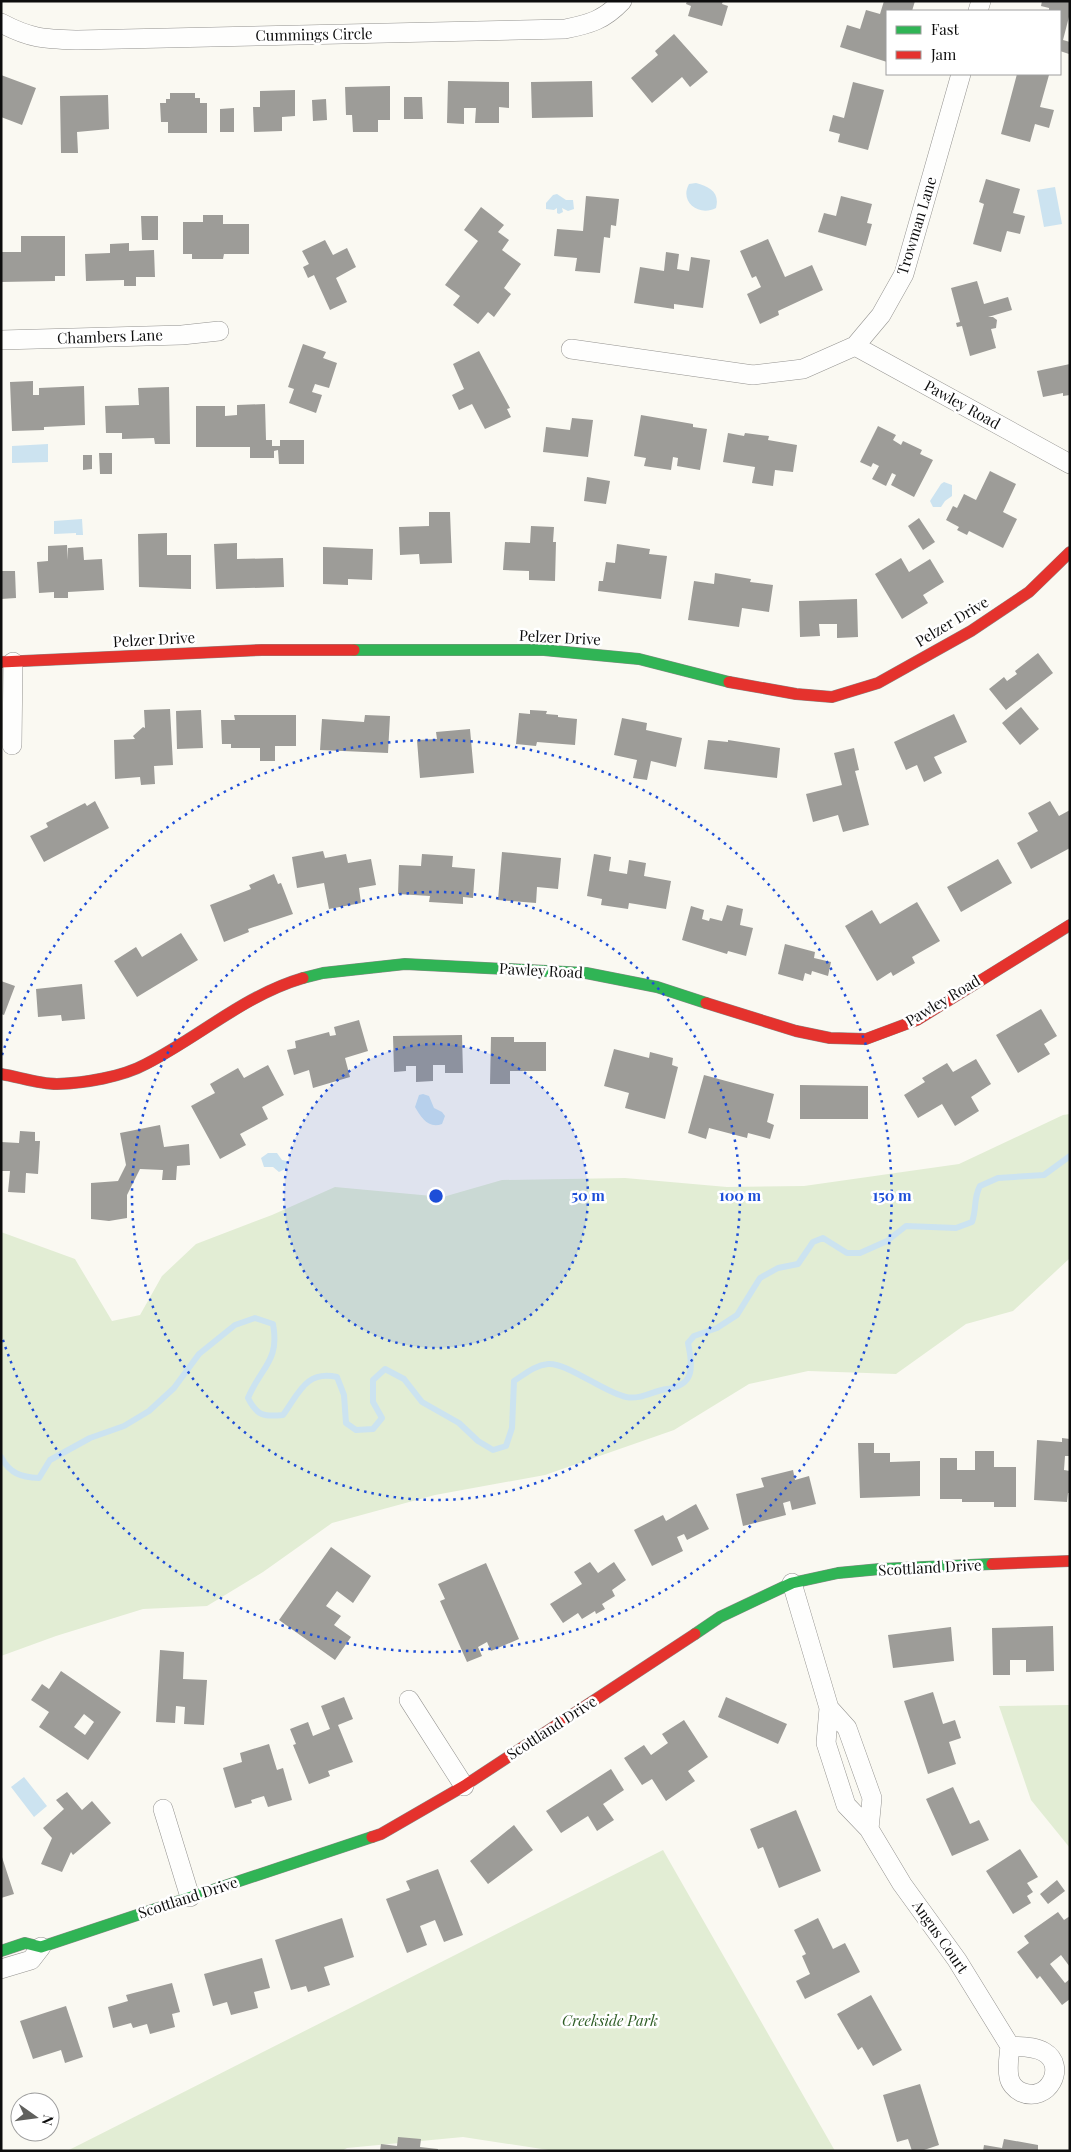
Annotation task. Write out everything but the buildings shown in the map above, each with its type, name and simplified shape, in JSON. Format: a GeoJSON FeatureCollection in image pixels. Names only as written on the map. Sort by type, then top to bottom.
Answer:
{"type":"FeatureCollection","features":[{"type":"Feature","properties":{"kind":"street","name":"Cummings Circle"},"geometry":{"type":"LineString","coordinates":[[1,23],[22,34],[47,39],[78,40],[565,29],[590,24],[610,14],[622,1]]}},
{"type":"Feature","properties":{"kind":"street","name":"Trowman Lane"},"geometry":{"type":"LineString","coordinates":[[571,349],[753,375],[803,369],[855,346],[881,315],[904,274],[961,75]]}},
{"type":"Feature","properties":{"kind":"street","name":"Chambers Lane"},"geometry":{"type":"LineString","coordinates":[[1,340],[182,335],[219,331]]}},
{"type":"Feature","properties":{"kind":"street","name":"Pawley Road"},"geometry":{"type":"LineString","coordinates":[[855,346],[1070,464]]}},
{"type":"Feature","properties":{"kind":"street","name":"Pelzer Drive"},"geometry":{"type":"LineString","coordinates":[[7,662],[262,650],[553,650],[639,659],[745,686],[796,694],[832,697],[878,683],[971,631],[1029,592],[1070,552]]}},
{"type":"Feature","properties":{"kind":"street"},"geometry":{"type":"LineString","coordinates":[[7,662],[12,745]]}},
{"type":"Feature","properties":{"kind":"street","name":"Pawley Road"},"geometry":{"type":"LineString","coordinates":[[1,1074],[56,1084],[102,1079],[145,1065],[251,1000],[287,983],[323,973],[405,964],[586,973],[656,987],[796,1031],[830,1038],[866,1039],[917,1020],[1070,925]]}},
{"type":"Feature","properties":{"kind":"street","name":"Scottland Drive"},"geometry":{"type":"LineString","coordinates":[[1,1951],[25,1943],[41,1947],[381,1834],[464,1786],[720,1617],[792,1583],[838,1573],[880,1569],[1070,1562]]}},
{"type":"Feature","properties":{"kind":"street","name":"Angus Court"},"geometry":{"type":"LineString","coordinates":[[792,1583],[829,1708],[826,1743],[846,1805],[869,1829],[902,1884],[957,1960],[1010,2046]]}},
{"type":"Feature","properties":{"kind":"street"},"geometry":{"type":"LineString","coordinates":[[409,1700],[464,1786]]}},
{"type":"Feature","properties":{"kind":"street","name":"Angus Court"},"geometry":{"type":"LineString","coordinates":[[829,1708],[847,1728],[872,1798],[869,1829]]}},
{"type":"Feature","properties":{"kind":"street"},"geometry":{"type":"LineString","coordinates":[[163,1809],[190,1897]]}},
{"type":"Feature","properties":{"kind":"street","name":"Scottland Drive"},"geometry":{"type":"LineString","coordinates":[[1,1969],[31,1960],[41,1947]]}},
{"type":"Feature","properties":{"kind":"green space"},"geometry":{"type":"Polygon","coordinates":[[[1070,1114],[1070,1258],[1013,1311],[966,1324],[896,1374],[808,1371],[749,1384],[674,1430],[545,1475],[435,1495],[332,1523],[263,1572],[207,1606],[143,1609],[56,1636],[1,1656],[1,1232],[75,1259],[112,1321],[140,1315],[162,1276],[196,1244],[272,1215],[335,1187],[443,1197],[502,1180],[625,1178],[727,1187],[804,1186],[959,1164],[1063,1115],[1070,1114]]]}},
{"type":"Feature","properties":{"kind":"green space"},"geometry":{"type":"Polygon","coordinates":[[[1070,1705],[1070,1848],[1031,1800],[999,1706],[1070,1705]]]}},
{"type":"Feature","properties":{"kind":"green space","name":"Creekside Park"},"geometry":{"type":"Polygon","coordinates":[[[663,1850],[835,2151],[555,2151],[463,2137],[347,2148],[342,2151],[67,2151],[663,1850]]]}},
{"type":"Feature","properties":{"kind":"water"},"geometry":{"type":"Polygon","coordinates":[[[696,183],[706,186],[713,191],[717,198],[716,208],[703,211],[692,206],[687,197],[687,191],[689,184],[696,183]]]}},
{"type":"Feature","properties":{"kind":"water"},"geometry":{"type":"Polygon","coordinates":[[[1055,187],[1062,224],[1044,227],[1037,190],[1055,187]]]}},
{"type":"Feature","properties":{"kind":"water"},"geometry":{"type":"Polygon","coordinates":[[[557,194],[566,200],[573,200],[574,209],[568,211],[562,208],[563,212],[559,214],[557,213],[557,208],[554,210],[546,209],[546,203],[553,195],[557,194]]]}},
{"type":"Feature","properties":{"kind":"water"},"geometry":{"type":"Polygon","coordinates":[[[48,444],[48,462],[12,463],[12,446],[48,444]]]}},
{"type":"Feature","properties":{"kind":"water"},"geometry":{"type":"Polygon","coordinates":[[[944,482],[952,485],[952,496],[941,507],[933,507],[930,501],[944,482]]]}},
{"type":"Feature","properties":{"kind":"water"},"geometry":{"type":"Polygon","coordinates":[[[82,519],[83,535],[76,535],[76,533],[54,534],[54,521],[82,519]]]}},
{"type":"Feature","properties":{"kind":"water"},"geometry":{"type":"Polygon","coordinates":[[[419,1095],[429,1096],[434,1108],[445,1116],[442,1124],[433,1125],[429,1123],[417,1111],[415,1107],[419,1095]]]}},
{"type":"Feature","properties":{"kind":"water"},"geometry":{"type":"Polygon","coordinates":[[[268,1153],[277,1153],[282,1160],[287,1161],[287,1168],[279,1172],[273,1167],[264,1167],[261,1158],[268,1153]]]}},
{"type":"Feature","properties":{"kind":"water"},"geometry":{"type":"Polygon","coordinates":[[[24,1777],[47,1806],[34,1817],[11,1787],[24,1777]]]}},
{"type":"Feature","properties":{"kind":"waterway"},"geometry":{"type":"LineString","coordinates":[[1,1457],[4,1463],[17,1474],[39,1478],[50,1460],[90,1438],[124,1426],[149,1411],[174,1388],[199,1354],[235,1325],[255,1318],[273,1324],[274,1337],[272,1356],[248,1398],[258,1412],[271,1416],[283,1415],[299,1391],[311,1380],[326,1376],[337,1377],[344,1395],[346,1423],[356,1430],[373,1429],[382,1418],[373,1402],[373,1380],[385,1369],[404,1379],[422,1402],[459,1423],[478,1441],[493,1450],[506,1446],[512,1428],[514,1381],[534,1368],[548,1364],[556,1365],[607,1390],[631,1398],[676,1387],[683,1384],[690,1374],[691,1360],[688,1343],[694,1336],[717,1328],[737,1315],[760,1278],[778,1268],[798,1264],[813,1242],[823,1238],[847,1253],[860,1253],[887,1241],[906,1226],[956,1228],[972,1222],[976,1195],[980,1186],[998,1178],[1044,1175],[1070,1156]]}},
{"type":"Feature","properties":{"kind":"traffic: fast"},"geometry":{"type":"LineString","coordinates":[[354,650],[544,650],[639,659],[729,682]]}},
{"type":"Feature","properties":{"kind":"traffic: fast"},"geometry":{"type":"LineString","coordinates":[[303,978],[323,973],[405,964],[586,973],[657,987],[706,1003]]}},
{"type":"Feature","properties":{"kind":"traffic: fast"},"geometry":{"type":"LineString","coordinates":[[695,1634],[720,1617],[792,1583],[838,1573],[880,1569],[992,1564]]}},
{"type":"Feature","properties":{"kind":"traffic: fast"},"geometry":{"type":"LineString","coordinates":[[1,1951],[25,1943],[41,1947],[372,1837]]}},
{"type":"Feature","properties":{"kind":"traffic: jam"},"geometry":{"type":"LineString","coordinates":[[729,682],[796,694],[832,697],[878,683],[971,631],[1029,592],[1070,552]]}},
{"type":"Feature","properties":{"kind":"traffic: jam"},"geometry":{"type":"LineString","coordinates":[[1,662],[262,650],[354,650]]}},
{"type":"Feature","properties":{"kind":"traffic: jam"},"geometry":{"type":"LineString","coordinates":[[706,1003],[796,1031],[830,1038],[866,1039],[917,1020],[1070,925]]}},
{"type":"Feature","properties":{"kind":"traffic: jam"},"geometry":{"type":"LineString","coordinates":[[1,1074],[50,1084],[91,1081],[115,1076],[136,1069],[166,1053],[261,995],[303,978]]}},
{"type":"Feature","properties":{"kind":"traffic: jam"},"geometry":{"type":"LineString","coordinates":[[992,1564],[1070,1561]]}},
{"type":"Feature","properties":{"kind":"traffic: jam"},"geometry":{"type":"LineString","coordinates":[[372,1837],[381,1834],[464,1786],[695,1634]]}}]}
